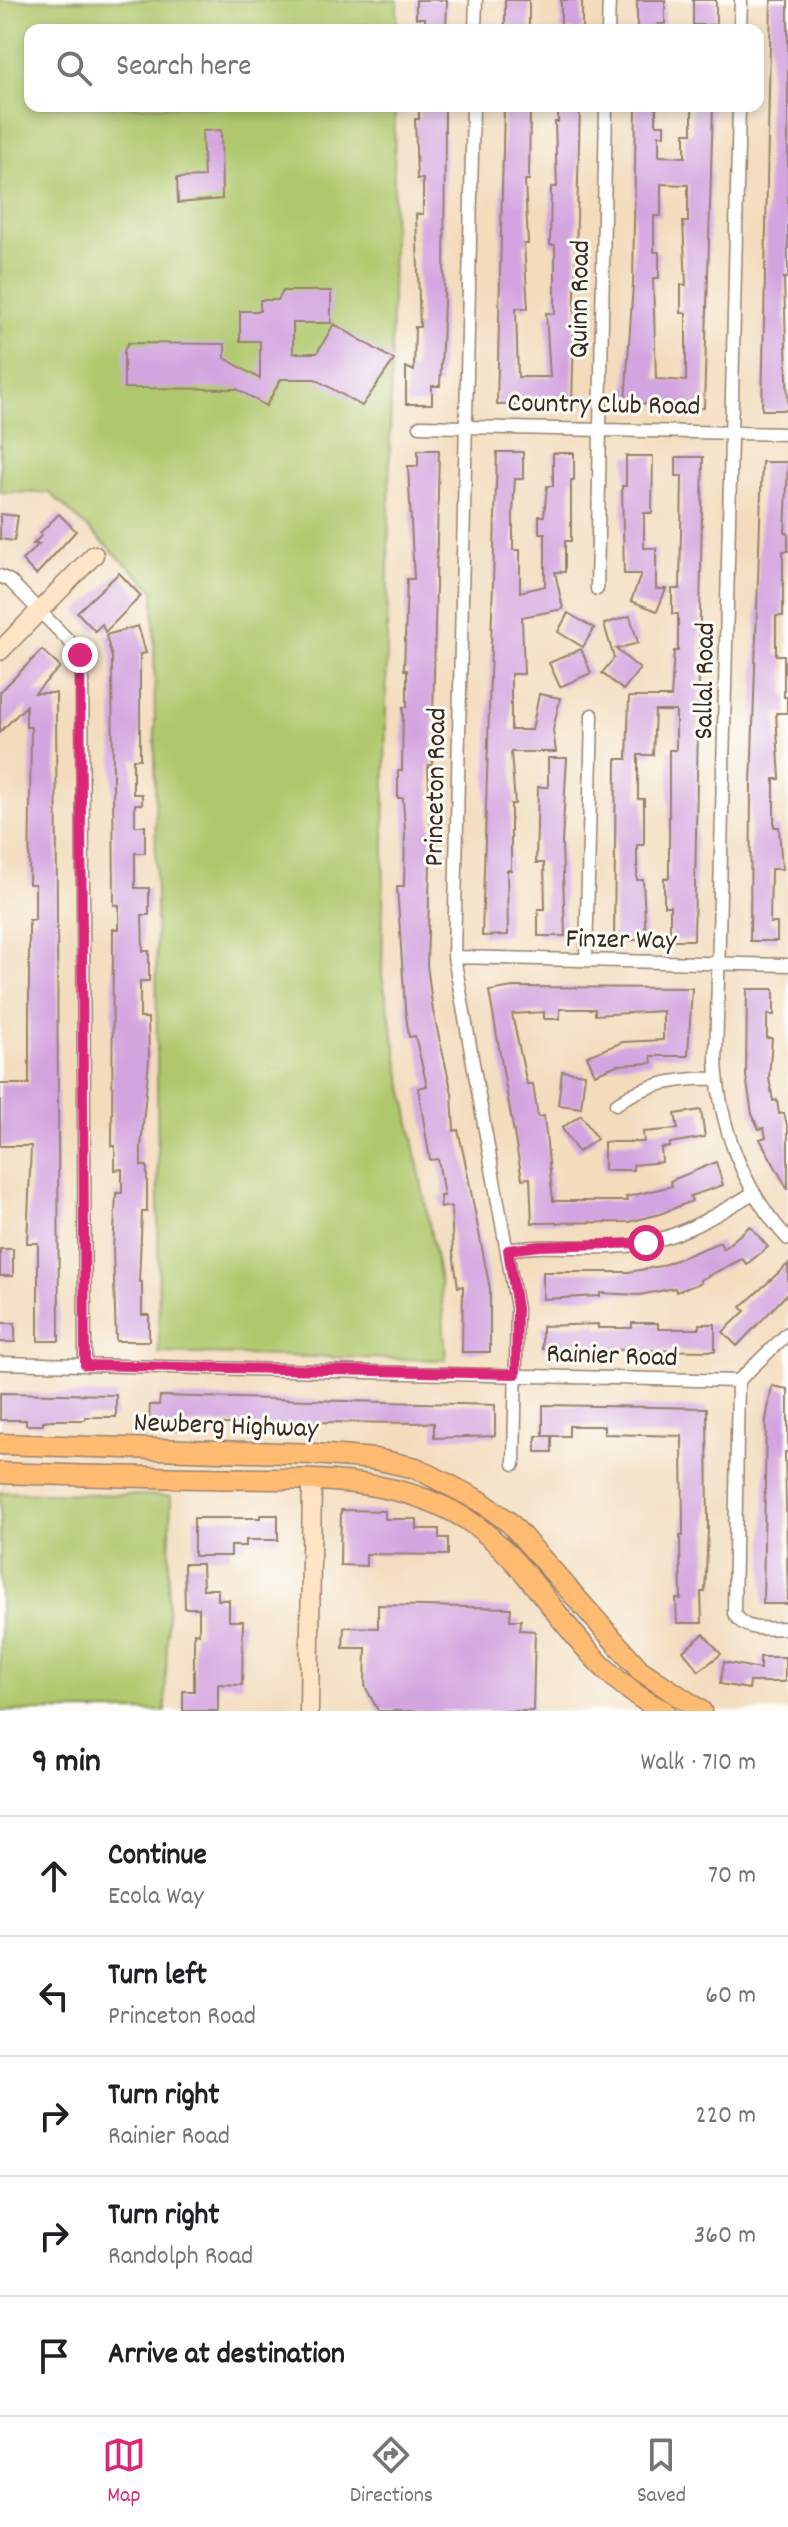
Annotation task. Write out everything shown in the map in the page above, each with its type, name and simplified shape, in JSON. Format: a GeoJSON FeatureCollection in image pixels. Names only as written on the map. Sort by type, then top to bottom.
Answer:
{"type":"FeatureCollection","features":[{"type":"Feature","properties":{"kind":"main road","name":"Newberg Highway"},"geometry":{"type":"LineString","coordinates":[[0,1444],[375,1459],[416,1468],[446,1481],[510,1523],[640,1670],[701,1711]]}},
{"type":"Feature","properties":{"kind":"main road","name":"Newberg Highway"},"geometry":{"type":"LineString","coordinates":[[312,1481],[319,1470],[334,1469],[446,1481]]}},
{"type":"Feature","properties":{"kind":"main road","name":"Newberg Highway"},"geometry":{"type":"LineString","coordinates":[[0,1473],[312,1481],[373,1485],[409,1493],[438,1505],[488,1535],[512,1558],[602,1667],[632,1692],[664,1711]]}},
{"type":"Feature","properties":{"kind":"street"},"geometry":{"type":"LineString","coordinates":[[475,24],[476,0]]}},
{"type":"Feature","properties":{"kind":"street"},"geometry":{"type":"LineString","coordinates":[[608,24],[609,0]]}},
{"type":"Feature","properties":{"kind":"street"},"geometry":{"type":"LineString","coordinates":[[740,24],[741,0]]}},
{"type":"Feature","properties":{"kind":"street","name":"Princeton Road"},"geometry":{"type":"LineString","coordinates":[[473,112],[454,957],[517,1308],[514,1464]]}},
{"type":"Feature","properties":{"kind":"street","name":"Quinn Road"},"geometry":{"type":"LineString","coordinates":[[597,589],[606,112]]}},
{"type":"Feature","properties":{"kind":"street","name":"Sallal Road"},"geometry":{"type":"LineString","coordinates":[[739,112],[717,1079],[732,1144],[753,1193],[788,1239]]}},
{"type":"Feature","properties":{"kind":"street","name":"Country Club Road"},"geometry":{"type":"LineString","coordinates":[[420,426],[788,434]]}},
{"type":"Feature","properties":{"kind":"street"},"geometry":{"type":"LineString","coordinates":[[0,651],[94,555]]}},
{"type":"Feature","properties":{"kind":"street"},"geometry":{"type":"LineString","coordinates":[[0,576],[10,581],[77,649],[82,662],[85,1365]]}},
{"type":"Feature","properties":{"kind":"street"},"geometry":{"type":"LineString","coordinates":[[586,960],[592,715]]}},
{"type":"Feature","properties":{"kind":"street","name":"Finzer Way"},"geometry":{"type":"LineString","coordinates":[[454,957],[788,965]]}},
{"type":"Feature","properties":{"kind":"street"},"geometry":{"type":"LineString","coordinates":[[616,1104],[641,1089],[717,1079]]}},
{"type":"Feature","properties":{"kind":"street"},"geometry":{"type":"LineString","coordinates":[[508,1250],[539,1246],[646,1243],[692,1227],[753,1193]]}},
{"type":"Feature","properties":{"kind":"street"},"geometry":{"type":"LineString","coordinates":[[788,1333],[738,1381],[734,1613],[738,1622],[748,1627],[788,1628]]}},
{"type":"Feature","properties":{"kind":"street","name":"Rainier Road"},"geometry":{"type":"LineString","coordinates":[[0,1363],[738,1381]]}},
{"type":"Feature","properties":{"kind":"street"},"geometry":{"type":"LineString","coordinates":[[309,1711],[312,1481]]}},
{"type":"Feature","properties":{"kind":"green space"},"geometry":{"type":"Polygon","coordinates":[[[0,0],[397,0],[397,24],[24,24],[24,112],[395,112],[382,976],[441,1286],[446,1360],[159,1353],[154,590],[50,493],[0,492],[0,0]]]}},
{"type":"Feature","properties":{"kind":"green space"},"geometry":{"type":"Polygon","coordinates":[[[0,1492],[171,1496],[165,1711],[0,1711],[0,1492]]]}},
{"type":"Feature","properties":{"kind":"building"},"geometry":{"type":"Polygon","coordinates":[[[416,0],[447,0],[446,24],[425,24],[425,18],[416,18],[416,0]]]}},
{"type":"Feature","properties":{"kind":"building"},"geometry":{"type":"Polygon","coordinates":[[[505,0],[529,0],[529,24],[505,24],[505,0]]]}},
{"type":"Feature","properties":{"kind":"building"},"geometry":{"type":"Polygon","coordinates":[[[561,0],[582,0],[582,24],[561,24],[561,0]]]}},
{"type":"Feature","properties":{"kind":"building"},"geometry":{"type":"Polygon","coordinates":[[[637,0],[665,0],[665,24],[637,24],[637,0]]]}},
{"type":"Feature","properties":{"kind":"building"},"geometry":{"type":"Polygon","coordinates":[[[693,0],[716,0],[716,24],[693,24],[693,0]]]}},
{"type":"Feature","properties":{"kind":"building"},"geometry":{"type":"Polygon","coordinates":[[[771,0],[788,0],[788,278],[784,278],[788,410],[762,410],[771,0]]]}},
{"type":"Feature","properties":{"kind":"building"},"geometry":{"type":"Polygon","coordinates":[[[419,112],[445,112],[444,304],[440,386],[432,386],[432,404],[406,404],[406,367],[414,371],[415,327],[420,327],[416,214],[423,214],[423,179],[417,179],[415,119],[419,119],[419,112]]]}},
{"type":"Feature","properties":{"kind":"building"},"geometry":{"type":"Polygon","coordinates":[[[504,112],[530,112],[529,180],[525,180],[528,244],[524,244],[528,308],[516,308],[518,377],[550,377],[546,313],[555,314],[555,245],[550,245],[551,187],[557,187],[555,122],[558,122],[558,112],[580,112],[572,405],[497,405],[504,112]]]}},
{"type":"Feature","properties":{"kind":"building"},"geometry":{"type":"Polygon","coordinates":[[[636,112],[656,112],[656,125],[664,125],[664,135],[659,135],[659,156],[685,157],[685,133],[692,133],[692,112],[713,112],[704,408],[678,409],[678,403],[625,404],[633,284],[636,112]],[[661,184],[661,216],[654,216],[654,252],[659,252],[659,278],[653,278],[656,379],[686,381],[686,313],[681,313],[681,285],[686,285],[683,222],[688,222],[688,185],[661,184]]]}},
{"type":"Feature","properties":{"kind":"building"},"geometry":{"type":"Polygon","coordinates":[[[221,130],[222,199],[178,203],[177,178],[204,177],[202,131],[221,130]]]}},
{"type":"Feature","properties":{"kind":"building"},"geometry":{"type":"Polygon","coordinates":[[[283,291],[331,291],[331,323],[293,323],[293,353],[317,353],[334,324],[394,360],[362,406],[315,379],[281,379],[266,406],[237,389],[124,388],[124,351],[128,343],[225,344],[225,358],[260,379],[260,341],[240,341],[240,311],[260,311],[260,300],[278,300],[283,291]]]}},
{"type":"Feature","properties":{"kind":"building"},"geometry":{"type":"Polygon","coordinates":[[[418,450],[439,450],[432,765],[428,765],[431,831],[427,965],[433,1011],[452,1093],[454,1131],[458,1130],[490,1289],[490,1352],[462,1352],[463,1286],[458,1287],[451,1206],[441,1208],[440,1196],[444,1196],[438,1159],[430,1160],[418,1088],[427,1086],[415,1036],[409,1037],[405,1008],[397,886],[404,886],[405,831],[403,798],[398,798],[398,771],[402,771],[403,707],[407,707],[407,670],[404,670],[407,579],[414,579],[408,466],[418,466],[418,450]]]}},
{"type":"Feature","properties":{"kind":"building"},"geometry":{"type":"Polygon","coordinates":[[[497,452],[523,452],[523,479],[515,479],[513,512],[513,550],[520,550],[520,592],[545,586],[545,533],[539,533],[539,516],[544,516],[547,486],[553,486],[553,453],[574,453],[574,480],[571,480],[571,541],[565,541],[565,572],[555,572],[563,609],[522,617],[524,674],[511,674],[511,730],[532,730],[539,694],[560,698],[553,730],[556,752],[511,752],[515,804],[511,804],[511,870],[507,870],[508,935],[482,936],[497,452]]]}},
{"type":"Feature","properties":{"kind":"building"},"geometry":{"type":"Polygon","coordinates":[[[626,456],[653,456],[652,513],[644,513],[644,548],[656,548],[656,589],[666,589],[657,611],[631,601],[641,574],[624,574],[622,486],[626,486],[626,456]]]}},
{"type":"Feature","properties":{"kind":"building"},"geometry":{"type":"Polygon","coordinates":[[[676,457],[703,457],[694,940],[670,940],[670,906],[664,906],[664,878],[669,878],[669,750],[676,750],[676,711],[655,711],[653,755],[638,755],[638,799],[644,799],[644,845],[637,845],[637,880],[643,880],[646,940],[614,940],[616,759],[627,759],[629,697],[671,697],[674,651],[678,651],[678,614],[672,614],[672,589],[680,589],[682,476],[676,476],[676,457]]]}},
{"type":"Feature","properties":{"kind":"building"},"geometry":{"type":"Polygon","coordinates":[[[762,462],[788,462],[785,533],[788,533],[788,551],[783,551],[783,616],[776,616],[776,655],[784,655],[784,697],[787,697],[787,713],[776,713],[780,779],[774,779],[774,827],[779,827],[782,869],[771,869],[770,923],[777,923],[777,941],[750,941],[751,784],[762,462]]]}},
{"type":"Feature","properties":{"kind":"building"},"geometry":{"type":"Polygon","coordinates":[[[0,514],[18,516],[14,541],[0,539],[0,514]]]}},
{"type":"Feature","properties":{"kind":"building"},"geometry":{"type":"Polygon","coordinates":[[[59,514],[76,531],[36,575],[22,560],[39,544],[33,544],[59,514]]]}},
{"type":"Feature","properties":{"kind":"building"},"geometry":{"type":"Polygon","coordinates":[[[119,573],[141,596],[105,632],[102,624],[95,631],[77,612],[119,573]]]}},
{"type":"Feature","properties":{"kind":"building"},"geometry":{"type":"Polygon","coordinates":[[[568,613],[594,628],[583,647],[558,632],[568,613]]]}},
{"type":"Feature","properties":{"kind":"building"},"geometry":{"type":"Polygon","coordinates":[[[630,616],[638,643],[616,649],[640,669],[623,690],[602,673],[614,658],[604,624],[630,616]]]}},
{"type":"Feature","properties":{"kind":"building"},"geometry":{"type":"Polygon","coordinates":[[[138,626],[146,653],[140,654],[140,759],[133,759],[133,794],[142,794],[142,804],[135,804],[135,826],[145,826],[145,853],[135,853],[135,888],[149,888],[149,915],[142,915],[143,951],[149,951],[149,981],[140,981],[140,1018],[148,1018],[149,1059],[141,1146],[141,1166],[147,1166],[147,1212],[142,1212],[139,1282],[142,1282],[142,1315],[149,1315],[149,1341],[116,1341],[113,1250],[116,1193],[122,1193],[122,1169],[115,1170],[115,1146],[112,1146],[113,929],[119,929],[119,905],[114,905],[112,658],[106,635],[138,626]]]}},
{"type":"Feature","properties":{"kind":"building"},"geometry":{"type":"Polygon","coordinates":[[[581,649],[591,673],[560,687],[549,663],[581,649]]]}},
{"type":"Feature","properties":{"kind":"building"},"geometry":{"type":"Polygon","coordinates":[[[42,650],[60,667],[35,693],[56,693],[59,1341],[38,1341],[38,1243],[27,1243],[31,1146],[0,1146],[0,1084],[29,1084],[29,920],[35,920],[35,884],[29,884],[31,727],[26,727],[26,706],[0,732],[0,692],[42,650]]]}},
{"type":"Feature","properties":{"kind":"building"},"geometry":{"type":"Polygon","coordinates":[[[548,758],[567,758],[562,843],[565,936],[538,936],[538,909],[545,909],[544,863],[536,863],[538,787],[548,787],[548,758]]]}},
{"type":"Feature","properties":{"kind":"building"},"geometry":{"type":"Polygon","coordinates":[[[513,987],[692,988],[688,1056],[651,1056],[652,1063],[617,1065],[595,1074],[587,1056],[623,1042],[663,1040],[663,1011],[595,1015],[595,1009],[560,1009],[560,1019],[544,1019],[544,1012],[512,1014],[527,1084],[533,1084],[538,1117],[544,1116],[553,1201],[627,1201],[626,1197],[672,1186],[670,1181],[716,1162],[723,1185],[690,1196],[692,1201],[660,1214],[629,1222],[532,1223],[530,1178],[522,1179],[489,991],[513,987]]]}},
{"type":"Feature","properties":{"kind":"building"},"geometry":{"type":"Polygon","coordinates":[[[747,989],[774,989],[774,1015],[767,1015],[767,1038],[772,1038],[769,1078],[773,1101],[777,1100],[779,1114],[784,1113],[788,1129],[788,1190],[760,1139],[766,1137],[764,1128],[759,1129],[752,1114],[746,1076],[747,989]]]}},
{"type":"Feature","properties":{"kind":"building"},"geometry":{"type":"Polygon","coordinates":[[[562,1071],[585,1074],[581,1108],[558,1105],[562,1071]]]}},
{"type":"Feature","properties":{"kind":"building"},"geometry":{"type":"Polygon","coordinates":[[[701,1110],[705,1137],[670,1143],[670,1147],[661,1148],[662,1162],[633,1165],[633,1170],[604,1170],[604,1142],[644,1142],[643,1132],[678,1129],[675,1114],[701,1110]]]}},
{"type":"Feature","properties":{"kind":"building"},"geometry":{"type":"Polygon","coordinates":[[[581,1115],[597,1139],[578,1152],[562,1128],[581,1115]]]}},
{"type":"Feature","properties":{"kind":"building"},"geometry":{"type":"Polygon","coordinates":[[[750,1226],[768,1247],[747,1264],[742,1259],[700,1280],[701,1283],[676,1292],[675,1288],[640,1295],[600,1293],[600,1296],[543,1299],[543,1272],[629,1272],[661,1266],[720,1242],[723,1249],[750,1226]]]}},
{"type":"Feature","properties":{"kind":"building"},"geometry":{"type":"Polygon","coordinates":[[[0,1249],[13,1249],[13,1276],[0,1276],[0,1249]]]}},
{"type":"Feature","properties":{"kind":"building"},"geometry":{"type":"Polygon","coordinates":[[[788,1264],[788,1293],[737,1346],[723,1332],[745,1311],[741,1307],[788,1264]]]}},
{"type":"Feature","properties":{"kind":"building"},"geometry":{"type":"Polygon","coordinates":[[[0,1323],[15,1323],[15,1342],[0,1342],[0,1323]]]}},
{"type":"Feature","properties":{"kind":"building"},"geometry":{"type":"Polygon","coordinates":[[[632,1323],[658,1323],[658,1329],[699,1329],[699,1324],[715,1324],[715,1351],[542,1349],[542,1326],[598,1324],[598,1328],[632,1328],[632,1323]]]}},
{"type":"Feature","properties":{"kind":"building"},"geometry":{"type":"Polygon","coordinates":[[[772,1386],[788,1389],[788,1452],[785,1452],[788,1604],[763,1604],[766,1420],[772,1386]]]}},
{"type":"Feature","properties":{"kind":"building"},"geometry":{"type":"Polygon","coordinates":[[[0,1393],[116,1395],[116,1417],[52,1420],[43,1421],[43,1425],[26,1425],[26,1420],[0,1420],[0,1393]]]}},
{"type":"Feature","properties":{"kind":"building"},"geometry":{"type":"Polygon","coordinates":[[[160,1396],[495,1405],[495,1436],[434,1438],[434,1423],[304,1422],[304,1428],[272,1430],[245,1424],[202,1424],[178,1425],[178,1430],[158,1429],[159,1423],[149,1423],[150,1405],[159,1405],[160,1396]]]}},
{"type":"Feature","properties":{"kind":"building"},"geometry":{"type":"Polygon","coordinates":[[[543,1405],[707,1408],[708,1531],[705,1592],[701,1592],[702,1623],[677,1623],[676,1599],[681,1599],[680,1536],[683,1536],[682,1436],[604,1434],[604,1426],[569,1426],[569,1436],[543,1436],[543,1405]]]}},
{"type":"Feature","properties":{"kind":"building"},"geometry":{"type":"Polygon","coordinates":[[[536,1436],[552,1436],[552,1452],[536,1452],[536,1436]]]}},
{"type":"Feature","properties":{"kind":"building"},"geometry":{"type":"Polygon","coordinates":[[[341,1510],[385,1511],[385,1519],[417,1519],[417,1529],[439,1529],[439,1538],[448,1538],[448,1555],[366,1554],[366,1566],[340,1565],[341,1510]]]}},
{"type":"Feature","properties":{"kind":"building"},"geometry":{"type":"Polygon","coordinates":[[[260,1515],[278,1515],[278,1540],[246,1540],[246,1546],[231,1546],[231,1556],[194,1556],[194,1518],[260,1518],[260,1515]]]}},
{"type":"Feature","properties":{"kind":"building"},"geometry":{"type":"Polygon","coordinates":[[[184,1564],[202,1564],[203,1589],[218,1589],[218,1600],[229,1600],[229,1621],[243,1621],[242,1685],[218,1684],[218,1711],[183,1711],[183,1691],[194,1691],[194,1633],[199,1634],[199,1608],[185,1608],[184,1564]]]}},
{"type":"Feature","properties":{"kind":"building"},"geometry":{"type":"Polygon","coordinates":[[[378,1605],[511,1608],[510,1620],[521,1620],[520,1630],[535,1631],[533,1711],[378,1711],[365,1686],[366,1648],[343,1648],[344,1627],[378,1628],[378,1605]]]}},
{"type":"Feature","properties":{"kind":"building"},"geometry":{"type":"Polygon","coordinates":[[[704,1634],[721,1654],[699,1671],[683,1651],[704,1634]]]}},
{"type":"Feature","properties":{"kind":"building"},"geometry":{"type":"Polygon","coordinates":[[[760,1657],[785,1657],[785,1682],[750,1682],[749,1689],[720,1684],[724,1662],[760,1669],[760,1657]]]}},
{"type":"Feature","properties":{"kind":"route"},"geometry":{"type":"LineString","coordinates":[[80,655],[85,1365],[516,1374],[517,1308],[508,1250],[528,1246],[646,1243]]}}]}
